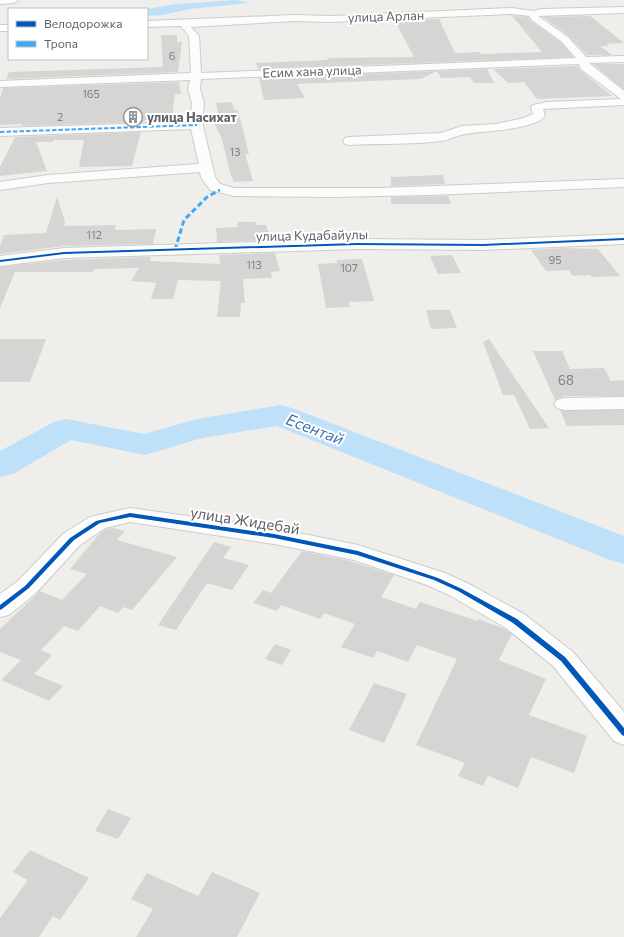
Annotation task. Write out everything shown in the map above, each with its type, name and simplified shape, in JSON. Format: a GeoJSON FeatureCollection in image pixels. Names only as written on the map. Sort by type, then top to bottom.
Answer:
{"type":"FeatureCollection","features":[{"type":"Feature","properties":{"kind":"street"},"geometry":{"type":"LineString","coordinates":[[0,1],[14,0]]}},
{"type":"Feature","properties":{"kind":"street","name":"улица Арлан"},"geometry":{"type":"LineString","coordinates":[[148,24],[294,18],[330,19],[482,12],[535,14],[541,12],[624,10]]}},
{"type":"Feature","properties":{"kind":"street"},"geometry":{"type":"LineString","coordinates":[[535,14],[533,15],[535,18],[559,34],[583,60],[585,67],[624,96]]}},
{"type":"Feature","properties":{"kind":"street"},"geometry":{"type":"LineString","coordinates":[[186,23],[186,27],[194,36],[196,76],[194,89],[198,102],[197,125],[208,177],[214,187],[220,190],[234,192],[370,194],[518,189],[624,183]]}},
{"type":"Feature","properties":{"kind":"street","name":"Есим хана улица"},"geometry":{"type":"LineString","coordinates":[[0,84],[624,59]]}},
{"type":"Feature","properties":{"kind":"street"},"geometry":{"type":"LineString","coordinates":[[349,141],[442,137],[462,130],[496,128],[528,121],[538,116],[537,107],[547,105],[624,102]]}},
{"type":"Feature","properties":{"kind":"street"},"geometry":{"type":"LineString","coordinates":[[0,132],[197,125]]}},
{"type":"Feature","properties":{"kind":"street"},"geometry":{"type":"LineString","coordinates":[[0,186],[48,179],[206,168]]}},
{"type":"Feature","properties":{"kind":"street","name":"улица Кудабайулы"},"geometry":{"type":"LineString","coordinates":[[0,261],[64,253],[357,244],[482,245],[571,240],[624,239]]}},
{"type":"Feature","properties":{"kind":"street"},"geometry":{"type":"LineString","coordinates":[[564,404],[624,402]]}},
{"type":"Feature","properties":{"kind":"street","name":"улица Жидебай"},"geometry":{"type":"LineString","coordinates":[[0,608],[27,587],[72,539],[98,522],[130,515],[274,536],[358,554],[436,579],[460,590],[515,621],[563,659],[624,733]]}},
{"type":"Feature","properties":{"kind":"water"},"geometry":{"type":"Polygon","coordinates":[[[237,0],[249,3],[190,9],[162,15],[148,16],[148,9],[176,4],[237,0]]]}},
{"type":"Feature","properties":{"kind":"building"},"geometry":{"type":"Polygon","coordinates":[[[512,16],[528,17],[531,21],[560,42],[573,57],[258,69],[256,63],[328,60],[327,58],[414,57],[395,21],[439,19],[455,53],[480,52],[481,54],[542,52],[512,16]]]}},
{"type":"Feature","properties":{"kind":"building"},"geometry":{"type":"Polygon","coordinates":[[[590,16],[624,43],[606,44],[609,46],[600,46],[612,55],[587,55],[569,36],[543,17],[590,16]]]}},
{"type":"Feature","properties":{"kind":"building"},"geometry":{"type":"Polygon","coordinates":[[[161,35],[177,35],[177,42],[182,42],[178,72],[6,79],[9,72],[163,67],[161,35]]]}},
{"type":"Feature","properties":{"kind":"building"},"geometry":{"type":"Polygon","coordinates":[[[593,64],[624,64],[624,89],[623,89],[593,64]]]}},
{"type":"Feature","properties":{"kind":"building"},"geometry":{"type":"Polygon","coordinates":[[[578,66],[580,70],[612,96],[537,99],[524,82],[508,83],[493,69],[578,66]]]}},
{"type":"Feature","properties":{"kind":"building"},"geometry":{"type":"Polygon","coordinates":[[[487,69],[494,83],[474,83],[470,77],[441,78],[437,71],[421,79],[297,84],[305,98],[264,100],[259,78],[487,69]]]}},
{"type":"Feature","properties":{"kind":"building"},"geometry":{"type":"Polygon","coordinates":[[[179,82],[181,94],[175,94],[172,119],[145,120],[144,122],[21,126],[22,124],[0,125],[0,99],[3,88],[179,82]]]}},
{"type":"Feature","properties":{"kind":"building"},"geometry":{"type":"Polygon","coordinates":[[[232,102],[234,110],[238,110],[249,154],[245,154],[253,181],[234,182],[230,173],[222,139],[214,123],[220,123],[216,103],[232,102]]]}},
{"type":"Feature","properties":{"kind":"building"},"geometry":{"type":"Polygon","coordinates":[[[141,132],[132,166],[79,167],[84,140],[54,140],[53,142],[36,142],[47,171],[0,176],[0,167],[15,137],[141,132]]]}},
{"type":"Feature","properties":{"kind":"building"},"geometry":{"type":"Polygon","coordinates":[[[443,175],[445,184],[391,186],[391,177],[443,175]]]}},
{"type":"Feature","properties":{"kind":"building"},"geometry":{"type":"Polygon","coordinates":[[[448,196],[451,204],[391,204],[391,197],[448,196]]]}},
{"type":"Feature","properties":{"kind":"building"},"geometry":{"type":"Polygon","coordinates":[[[57,197],[65,221],[64,226],[116,225],[115,230],[156,229],[153,244],[64,246],[0,254],[0,246],[4,235],[46,233],[57,197]]]}},
{"type":"Feature","properties":{"kind":"building"},"geometry":{"type":"Polygon","coordinates":[[[238,222],[256,222],[255,225],[266,225],[271,240],[217,242],[216,228],[237,227],[238,222]]]}},
{"type":"Feature","properties":{"kind":"building"},"geometry":{"type":"Polygon","coordinates":[[[563,248],[598,249],[620,276],[573,276],[569,270],[546,271],[531,250],[563,248]]]}},
{"type":"Feature","properties":{"kind":"building"},"geometry":{"type":"Polygon","coordinates":[[[275,253],[280,271],[271,272],[272,278],[243,279],[245,303],[241,303],[240,317],[217,317],[221,281],[178,280],[173,299],[151,299],[156,283],[131,281],[139,268],[94,269],[93,272],[15,272],[0,308],[0,267],[64,260],[151,257],[150,261],[220,264],[219,255],[275,253]]]}},
{"type":"Feature","properties":{"kind":"building"},"geometry":{"type":"Polygon","coordinates":[[[452,255],[461,273],[438,274],[430,256],[452,255]]]}},
{"type":"Feature","properties":{"kind":"building"},"geometry":{"type":"Polygon","coordinates":[[[362,259],[374,301],[349,302],[350,307],[326,308],[318,264],[337,263],[337,260],[362,259]]]}},
{"type":"Feature","properties":{"kind":"building"},"geometry":{"type":"Polygon","coordinates":[[[426,310],[450,310],[457,328],[431,329],[426,310]]]}},
{"type":"Feature","properties":{"kind":"building"},"geometry":{"type":"Polygon","coordinates":[[[0,339],[46,339],[30,382],[0,382],[0,339]]]}},
{"type":"Feature","properties":{"kind":"building"},"geometry":{"type":"Polygon","coordinates":[[[489,339],[549,428],[530,429],[514,395],[503,395],[483,342],[489,339]]]}},
{"type":"Feature","properties":{"kind":"building"},"geometry":{"type":"Polygon","coordinates":[[[533,351],[562,351],[570,369],[604,368],[611,381],[624,380],[624,396],[564,396],[555,400],[533,351]]]}},
{"type":"Feature","properties":{"kind":"building"},"geometry":{"type":"Polygon","coordinates":[[[560,410],[624,410],[624,425],[567,426],[560,410]]]}},
{"type":"Feature","properties":{"kind":"building"},"geometry":{"type":"Polygon","coordinates":[[[113,528],[125,531],[117,540],[177,557],[132,610],[123,607],[118,613],[100,606],[78,631],[64,626],[41,650],[52,655],[34,674],[63,686],[49,701],[1,680],[21,660],[0,652],[0,629],[40,591],[62,600],[87,574],[70,569],[100,533],[106,529],[113,528]]]}},
{"type":"Feature","properties":{"kind":"building"},"geometry":{"type":"Polygon","coordinates":[[[214,542],[231,547],[223,558],[249,565],[232,590],[207,583],[176,630],[158,625],[214,542]]]}},
{"type":"Feature","properties":{"kind":"building"},"geometry":{"type":"Polygon","coordinates":[[[302,551],[350,561],[394,575],[381,597],[416,609],[420,602],[478,621],[478,619],[503,628],[512,634],[499,660],[546,679],[529,715],[587,736],[574,773],[531,757],[518,788],[488,776],[483,786],[458,776],[465,763],[416,745],[457,659],[417,645],[408,662],[377,651],[373,658],[341,647],[355,624],[324,613],[320,619],[281,605],[277,611],[253,603],[263,590],[271,593],[302,551]]]}},
{"type":"Feature","properties":{"kind":"building"},"geometry":{"type":"Polygon","coordinates":[[[275,644],[291,650],[282,665],[265,659],[275,644]]]}},
{"type":"Feature","properties":{"kind":"building"},"geometry":{"type":"Polygon","coordinates":[[[374,683],[407,694],[384,743],[349,730],[374,683]]]}},
{"type":"Feature","properties":{"kind":"building"},"geometry":{"type":"Polygon","coordinates":[[[108,809],[131,818],[118,839],[95,831],[108,809]]]}},
{"type":"Feature","properties":{"kind":"building"},"geometry":{"type":"Polygon","coordinates":[[[30,850],[89,878],[60,920],[53,916],[39,937],[0,937],[0,918],[28,880],[13,872],[30,850]]]}},
{"type":"Feature","properties":{"kind":"building"},"geometry":{"type":"Polygon","coordinates":[[[212,872],[260,893],[237,937],[136,937],[153,909],[131,899],[147,873],[198,896],[212,872]]]}},
{"type":"Feature","properties":{"kind":"waterway","name":"Есентай"},"geometry":{"type":"LineString","coordinates":[[0,466],[66,429],[145,445],[197,429],[280,415],[624,551]]}},
{"type":"Feature","properties":{"kind":"marked path"},"geometry":{"type":"LineString","coordinates":[[0,132],[197,125]]}},
{"type":"Feature","properties":{"kind":"marked path"},"geometry":{"type":"LineString","coordinates":[[175,250],[184,220],[207,197],[220,190]]}},
{"type":"Feature","properties":{"kind":"cycle path"},"geometry":{"type":"LineString","coordinates":[[0,261],[64,253],[357,244],[483,245],[624,239]]}},
{"type":"Feature","properties":{"kind":"cycle path"},"geometry":{"type":"LineString","coordinates":[[0,608],[27,587],[72,539],[98,522],[130,515],[274,536],[358,553],[436,579],[460,590],[515,621],[563,659],[624,733]]}},
{"type":"Feature","properties":{"kind":"place","name":"улица Насихат"},"geometry":{"type":"Point","coordinates":[133,117]}}]}
